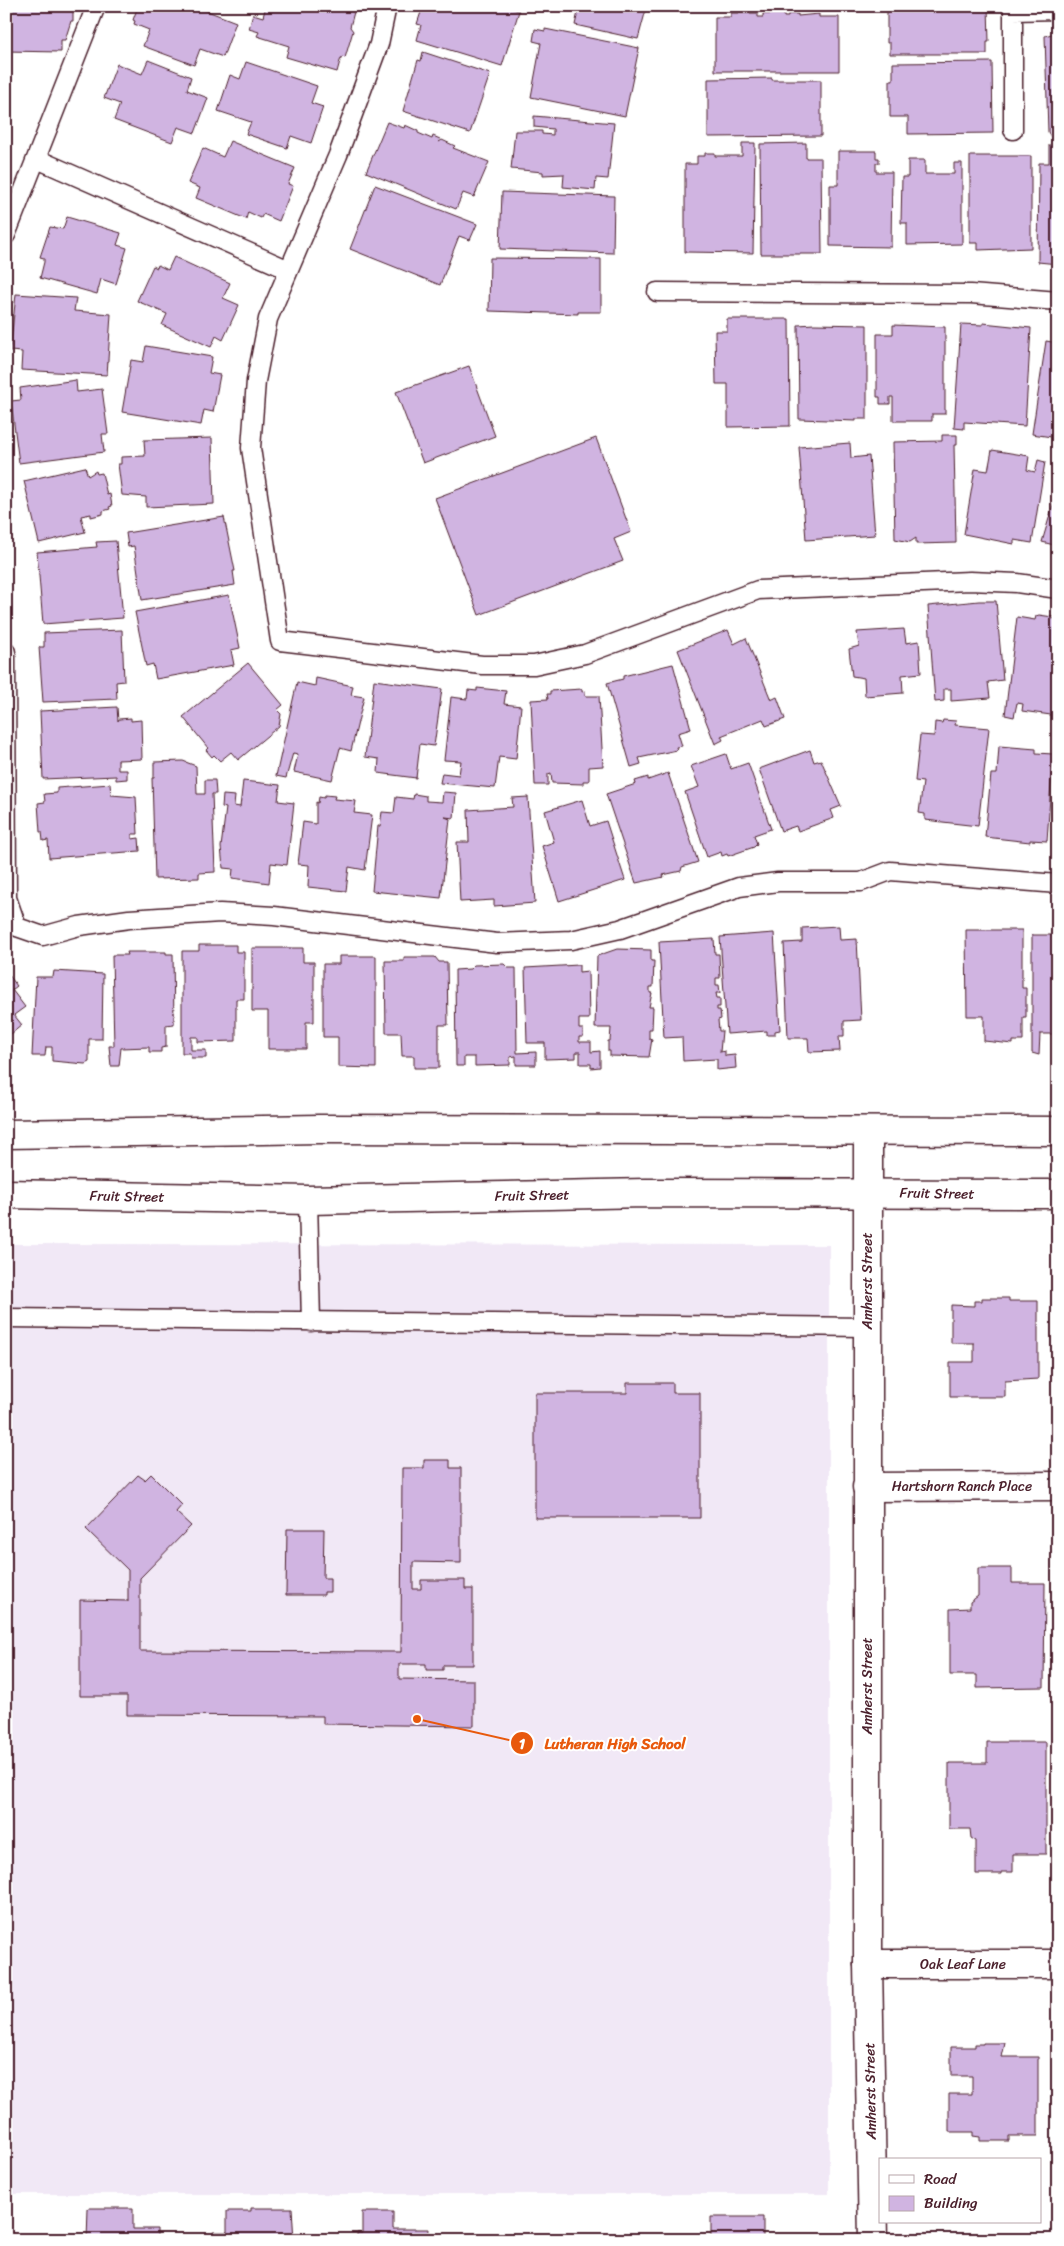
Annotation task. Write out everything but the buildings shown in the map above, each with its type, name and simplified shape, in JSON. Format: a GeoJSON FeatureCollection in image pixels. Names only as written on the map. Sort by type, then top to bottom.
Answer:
{"type":"FeatureCollection","features":[{"type":"Feature","properties":{"kind":"main road"},"geometry":{"type":"LineString","coordinates":[[6,1134],[319,1129],[868,1132],[1058,1131]]}},
{"type":"Feature","properties":{"kind":"main road","name":"Amherst Street"},"geometry":{"type":"LineString","coordinates":[[868,1132],[868,1964],[873,2240]]}},
{"type":"Feature","properties":{"kind":"main road","name":"Fruit Street"},"geometry":{"type":"LineString","coordinates":[[6,1194],[308,1200],[636,1193],[1058,1194]]}},
{"type":"Feature","properties":{"kind":"main road","name":"Hartshorn Ranch Place"},"geometry":{"type":"LineString","coordinates":[[867,1487],[1058,1486]]}},
{"type":"Feature","properties":{"kind":"main road","name":"Oak Leaf Lane"},"geometry":{"type":"LineString","coordinates":[[868,1964],[1058,1964]]}},
{"type":"Feature","properties":{"kind":"lane"},"geometry":{"type":"LineString","coordinates":[[6,235],[96,6]]}},
{"type":"Feature","properties":{"kind":"lane"},"geometry":{"type":"LineString","coordinates":[[387,6],[379,44],[338,155],[268,319],[256,381],[251,448],[280,641],[482,665],[534,665],[585,654],[758,590],[970,580],[1017,583],[1058,589]]}},
{"type":"Feature","properties":{"kind":"lane"},"geometry":{"type":"LineString","coordinates":[[1013,130],[1013,9],[1058,10]]}},
{"type":"Feature","properties":{"kind":"lane"},"geometry":{"type":"LineString","coordinates":[[36,159],[289,270]]}},
{"type":"Feature","properties":{"kind":"lane"},"geometry":{"type":"LineString","coordinates":[[657,292],[971,294],[1058,301]]}},
{"type":"Feature","properties":{"kind":"lane"},"geometry":{"type":"LineString","coordinates":[[6,652],[7,898],[17,927],[43,936],[79,926],[129,919],[220,913],[274,916],[497,943],[534,943],[571,940],[620,929],[739,887],[778,882],[861,882],[890,871],[1058,884]]}},
{"type":"Feature","properties":{"kind":"lane"},"geometry":{"type":"LineString","coordinates":[[308,1200],[311,1322]]}},
{"type":"Feature","properties":{"kind":"lane"},"geometry":{"type":"LineString","coordinates":[[6,1318],[867,1327]]}},
{"type":"Feature","properties":{"kind":"shaded area"},"geometry":{"type":"Polygon","coordinates":[[[6,1244],[829,1245],[829,2194],[6,2194],[6,1244]]]}},
{"type":"Feature","properties":{"kind":"place","name":"Lutheran High School"},"geometry":{"type":"Point","coordinates":[417,1719]}}]}
